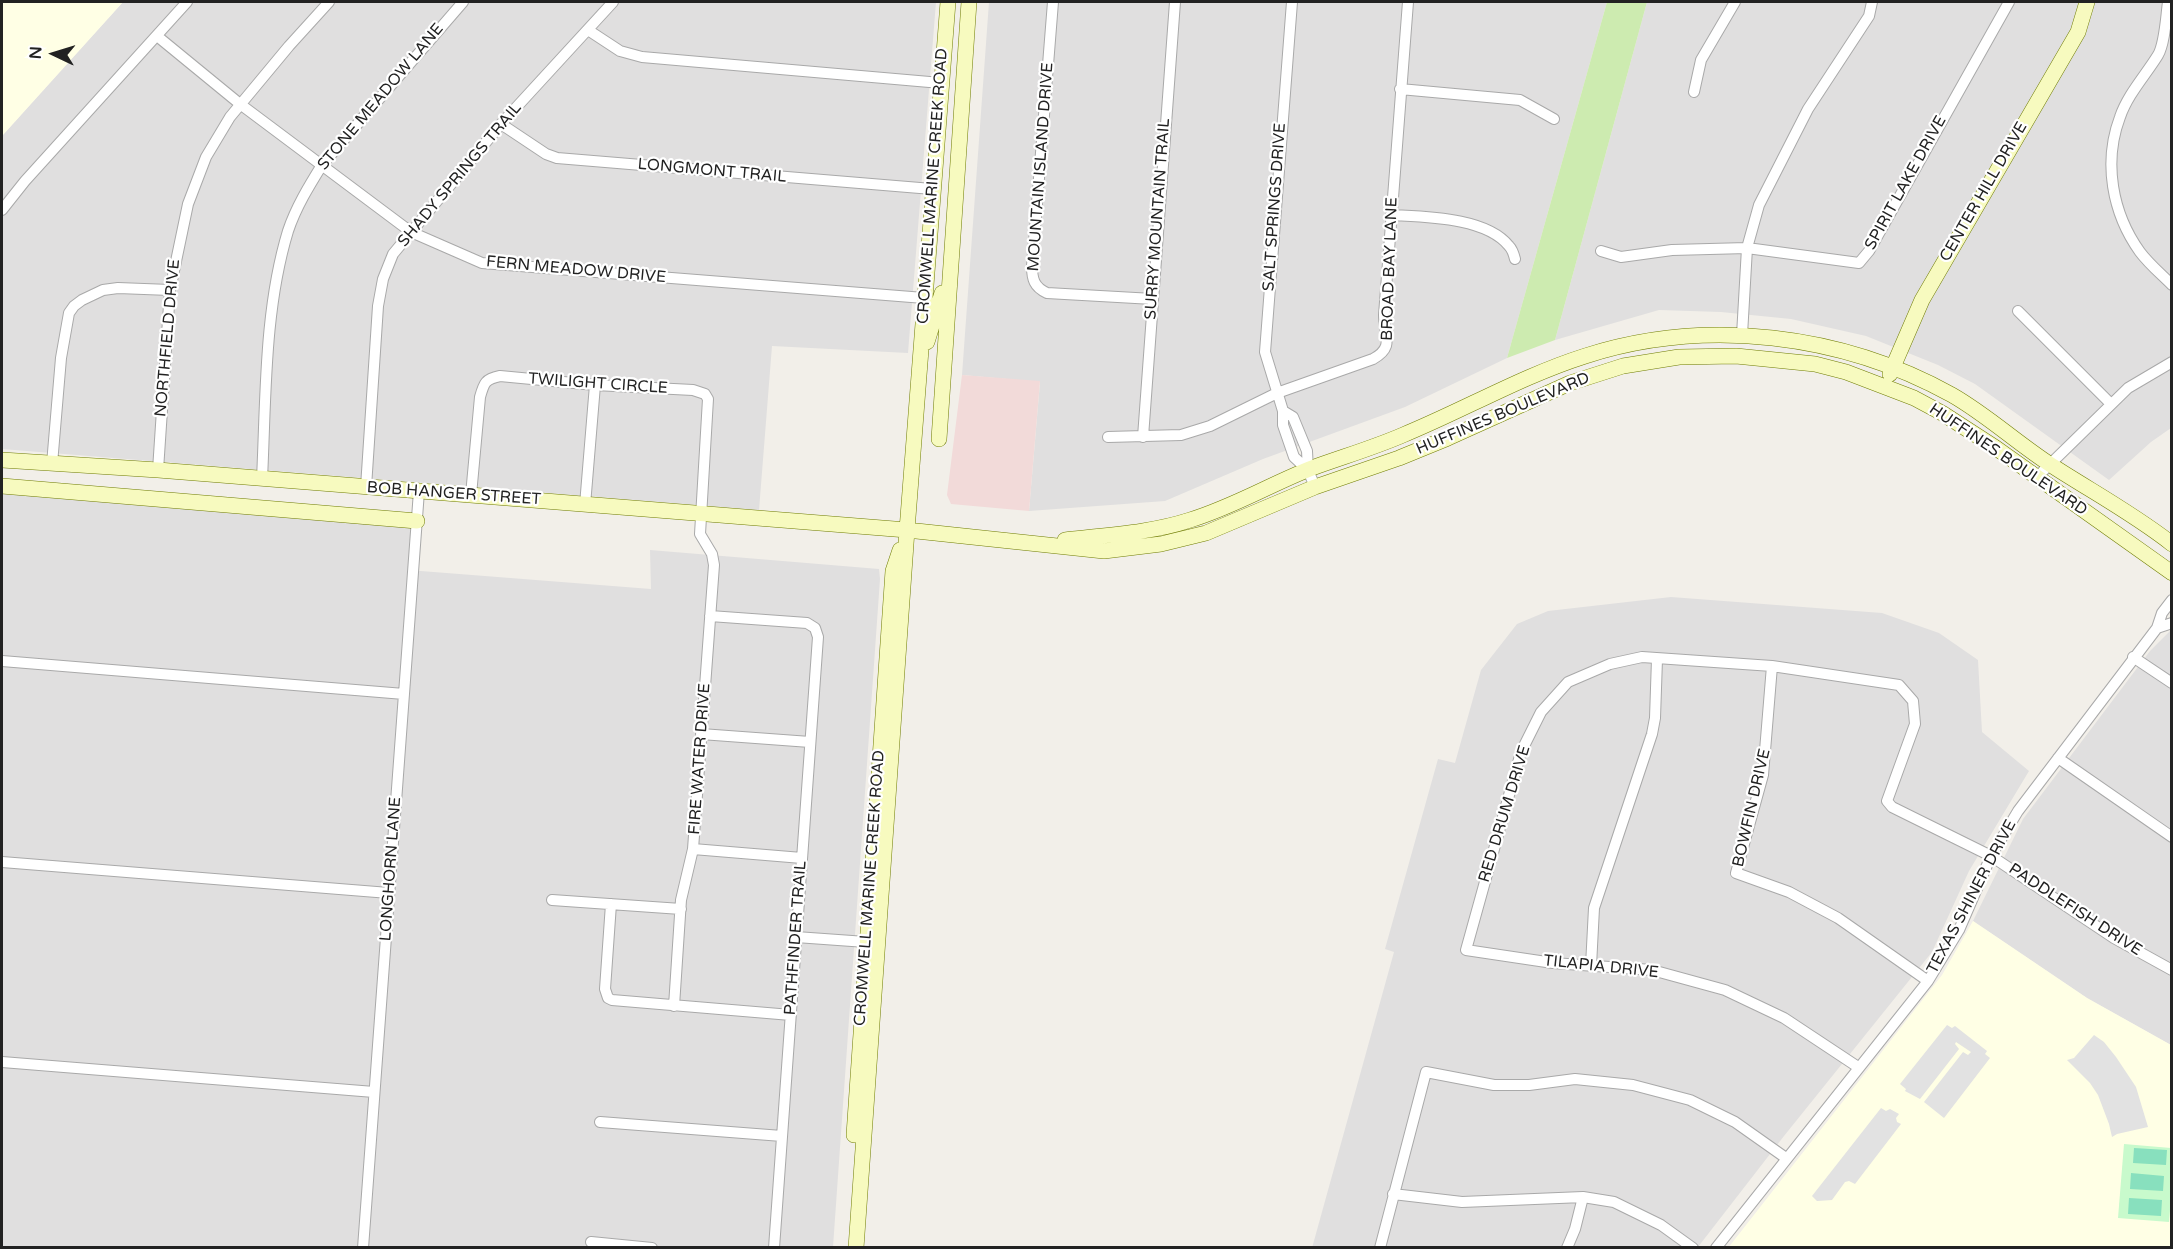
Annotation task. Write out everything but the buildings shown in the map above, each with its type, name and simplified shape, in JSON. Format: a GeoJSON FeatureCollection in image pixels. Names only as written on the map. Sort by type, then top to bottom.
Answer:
{"type":"FeatureCollection","features":[{"type":"Feature","properties":{"kind":"main road","name":"CROMWELL MARINE CREEK ROAD"},"geometry":{"type":"LineString","coordinates":[[856,1248],[906,530],[948,2]]}},
{"type":"Feature","properties":{"kind":"main road","name":"CROMWELL MARINE CREEK ROAD"},"geometry":{"type":"LineString","coordinates":[[939,439],[969,2]]}},
{"type":"Feature","properties":{"kind":"main road","name":"CENTER HILL DRIVE"},"geometry":{"type":"LineString","coordinates":[[1885,385],[1922,300],[2078,32],[2087,2]]}},
{"type":"Feature","properties":{"kind":"main road","name":"CROMWELL MARINE CREEK ROAD"},"geometry":{"type":"LineString","coordinates":[[919,370],[950,267]]}},
{"type":"Feature","properties":{"kind":"main road","name":"HUFFINES BOULEVARD"},"geometry":{"type":"LineString","coordinates":[[1042,543],[1132,533],[1188,521],[1234,504],[1308,470],[1402,436],[1537,374],[1586,356],[1644,342],[1700,336],[1742,335],[1779,338],[1838,350],[1893,367],[1951,395],[1977,411],[2049,464],[2111,502],[2168,542]]}},
{"type":"Feature","properties":{"kind":"main road","name":"HUFFINES BOULEVARD"},"geometry":{"type":"LineString","coordinates":[[906,530],[1104,551],[1161,544],[1206,533],[1315,487],[1399,458],[1570,382],[1623,366],[1679,357],[1736,356],[1776,358],[1815,364],[1885,385],[1942,413],[1996,448],[2172,573]]}},
{"type":"Feature","properties":{"kind":"main road","name":"BOB HANGER STREET"},"geometry":{"type":"LineString","coordinates":[[2,460],[158,470],[906,530]]}},
{"type":"Feature","properties":{"kind":"main road","name":"BOB HANGER STREET"},"geometry":{"type":"LineString","coordinates":[[2,486],[417,520]]}},
{"type":"Feature","properties":{"kind":"main road","name":"CROMWELL MARINE CREEK ROAD"},"geometry":{"type":"LineString","coordinates":[[847,1248],[893,571],[906,530]]}},
{"type":"Feature","properties":{"kind":"street"},"geometry":{"type":"LineString","coordinates":[[2,210],[25,181],[187,2]]}},
{"type":"Feature","properties":{"kind":"street","name":"NORTHFIELD DRIVE"},"geometry":{"type":"LineString","coordinates":[[158,470],[170,290],[188,204],[206,157],[230,117],[329,2]]}},
{"type":"Feature","properties":{"kind":"street","name":"STONE MEADOW LANE"},"geometry":{"type":"LineString","coordinates":[[262,479],[267,363],[276,277],[289,229],[303,196],[322,165],[463,2]]}},
{"type":"Feature","properties":{"kind":"street","name":"SHADY SPRINGS TRAIL"},"geometry":{"type":"LineString","coordinates":[[366,487],[378,306],[383,279],[393,254],[501,124],[613,2]]}},
{"type":"Feature","properties":{"kind":"street","name":"MOUNTAIN ISLAND DRIVE"},"geometry":{"type":"LineString","coordinates":[[1053,2],[1032,266],[1034,283],[1047,293],[1153,299]]}},
{"type":"Feature","properties":{"kind":"street","name":"SURRY MOUNTAIN TRAIL"},"geometry":{"type":"LineString","coordinates":[[1143,437],[1174,2]]}},
{"type":"Feature","properties":{"kind":"street","name":"SALT SPRINGS DRIVE"},"geometry":{"type":"LineString","coordinates":[[1292,2],[1265,352],[1283,411],[1283,425],[1294,457],[1308,470],[1315,487]]}},
{"type":"Feature","properties":{"kind":"street","name":"BROAD BAY LANE"},"geometry":{"type":"LineString","coordinates":[[1108,437],[1181,435],[1210,426],[1277,393],[1373,359],[1385,351],[1387,347],[1384,315],[1408,2]]}},
{"type":"Feature","properties":{"kind":"street"},"geometry":{"type":"LineString","coordinates":[[1694,92],[1701,60],[1735,2]]}},
{"type":"Feature","properties":{"kind":"street"},"geometry":{"type":"LineString","coordinates":[[1742,335],[1748,248],[1760,205],[1808,109],[1869,16],[1872,2]]}},
{"type":"Feature","properties":{"kind":"street","name":"SPIRIT LAKE DRIVE"},"geometry":{"type":"LineString","coordinates":[[1601,251],[1621,257],[1672,250],[1748,248],[1859,263],[1869,251],[2009,2]]}},
{"type":"Feature","properties":{"kind":"street"},"geometry":{"type":"LineString","coordinates":[[2168,2],[2159,53],[2140,80],[2120,117],[2111,153],[2112,190],[2124,222],[2140,252],[2172,285]]}},
{"type":"Feature","properties":{"kind":"street"},"geometry":{"type":"LineString","coordinates":[[588,30],[620,51],[642,57],[941,83]]}},
{"type":"Feature","properties":{"kind":"street","name":"FERN MEADOW DRIVE"},"geometry":{"type":"LineString","coordinates":[[157,36],[240,104],[411,231],[482,263],[924,298]]}},
{"type":"Feature","properties":{"kind":"street"},"geometry":{"type":"LineString","coordinates":[[1400,89],[1520,100],[1554,119]]}},
{"type":"Feature","properties":{"kind":"street","name":"LONGMONT TRAIL"},"geometry":{"type":"LineString","coordinates":[[501,124],[546,154],[557,158],[932,189]]}},
{"type":"Feature","properties":{"kind":"street"},"geometry":{"type":"LineString","coordinates":[[1391,215],[1449,219],[1478,227],[1494,234],[1509,246],[1515,259]]}},
{"type":"Feature","properties":{"kind":"street"},"geometry":{"type":"LineString","coordinates":[[52,464],[61,358],[69,313],[82,300],[103,290],[118,288],[170,290]]}},
{"type":"Feature","properties":{"kind":"street"},"geometry":{"type":"LineString","coordinates":[[2018,311],[2111,404]]}},
{"type":"Feature","properties":{"kind":"street"},"geometry":{"type":"LineString","coordinates":[[2036,478],[2128,388],[2172,362]]}},
{"type":"Feature","properties":{"kind":"street","name":"TWILIGHT CIRCLE"},"geometry":{"type":"LineString","coordinates":[[471,495],[480,397],[484,382],[488,379],[500,376],[595,385],[693,390],[705,394],[709,404],[701,514]]}},
{"type":"Feature","properties":{"kind":"street"},"geometry":{"type":"LineString","coordinates":[[585,505],[595,385]]}},
{"type":"Feature","properties":{"kind":"street","name":"LONGHORN LANE"},"geometry":{"type":"LineString","coordinates":[[363,1248],[418,491]]}},
{"type":"Feature","properties":{"kind":"street","name":"FIRE WATER DRIVE"},"geometry":{"type":"LineString","coordinates":[[674,1006],[682,892],[693,849],[714,560],[700,534],[701,514]]}},
{"type":"Feature","properties":{"kind":"street","name":"TEXAS SHINER DRIVE"},"geometry":{"type":"LineString","coordinates":[[1716,1248],[1857,1067],[1928,981],[1959,930],[1991,856],[2018,811],[2157,628],[2162,613],[2172,600]]}},
{"type":"Feature","properties":{"kind":"street","name":"PATHFINDER TRAIL"},"geometry":{"type":"LineString","coordinates":[[710,616],[807,623],[815,628],[818,637],[774,1248]]}},
{"type":"Feature","properties":{"kind":"street"},"geometry":{"type":"LineString","coordinates":[[2157,628],[2172,623]]}},
{"type":"Feature","properties":{"kind":"street","name":"RED DRUM DRIVE"},"geometry":{"type":"LineString","coordinates":[[1466,950],[1521,752],[1541,712],[1568,682],[1610,664],[1642,657],[1772,666]]}},
{"type":"Feature","properties":{"kind":"street"},"geometry":{"type":"LineString","coordinates":[[2133,657],[2172,683]]}},
{"type":"Feature","properties":{"kind":"street"},"geometry":{"type":"LineString","coordinates":[[1591,966],[1594,908],[1652,734],[1658,659]]}},
{"type":"Feature","properties":{"kind":"street"},"geometry":{"type":"LineString","coordinates":[[2,661],[404,694]]}},
{"type":"Feature","properties":{"kind":"street","name":"PADDLEFISH DRIVE"},"geometry":{"type":"LineString","coordinates":[[1772,666],[1899,685],[1912,701],[1915,724],[1887,801],[1892,807],[1991,856],[2114,938],[2172,970]]}},
{"type":"Feature","properties":{"kind":"street","name":"BOWFIN DRIVE"},"geometry":{"type":"LineString","coordinates":[[1772,666],[1763,775],[1736,873],[1788,892],[1838,918],[1928,981]]}},
{"type":"Feature","properties":{"kind":"street"},"geometry":{"type":"LineString","coordinates":[[701,734],[810,742]]}},
{"type":"Feature","properties":{"kind":"street"},"geometry":{"type":"LineString","coordinates":[[2058,758],[2172,837]]}},
{"type":"Feature","properties":{"kind":"street"},"geometry":{"type":"LineString","coordinates":[[693,849],[802,858]]}},
{"type":"Feature","properties":{"kind":"street"},"geometry":{"type":"LineString","coordinates":[[2,862],[389,893]]}},
{"type":"Feature","properties":{"kind":"street"},"geometry":{"type":"LineString","coordinates":[[552,900],[681,909]]}},
{"type":"Feature","properties":{"kind":"street"},"geometry":{"type":"LineString","coordinates":[[611,904],[605,989],[608,998],[616,1002],[791,1015]]}},
{"type":"Feature","properties":{"kind":"street"},"geometry":{"type":"LineString","coordinates":[[796,937],[866,942]]}},
{"type":"Feature","properties":{"kind":"street","name":"TILAPIA DRIVE"},"geometry":{"type":"LineString","coordinates":[[1466,950],[1553,963],[1652,970],[1725,990],[1784,1018],[1857,1067]]}},
{"type":"Feature","properties":{"kind":"street"},"geometry":{"type":"LineString","coordinates":[[2,1062],[374,1092]]}},
{"type":"Feature","properties":{"kind":"street"},"geometry":{"type":"LineString","coordinates":[[1380,1248],[1426,1072],[1494,1085],[1529,1085],[1575,1079],[1633,1085],[1690,1100],[1735,1122],[1786,1158]]}},
{"type":"Feature","properties":{"kind":"street"},"geometry":{"type":"LineString","coordinates":[[600,1122],[782,1136]]}},
{"type":"Feature","properties":{"kind":"street"},"geometry":{"type":"LineString","coordinates":[[1393,1194],[1462,1202],[1583,1197],[1614,1202],[1661,1225],[1692,1248]]}},
{"type":"Feature","properties":{"kind":"street"},"geometry":{"type":"LineString","coordinates":[[1566,1248],[1575,1229],[1583,1197]]}},
{"type":"Feature","properties":{"kind":"street"},"geometry":{"type":"LineString","coordinates":[[591,1242],[652,1248]]}},
{"type":"Feature","properties":{"kind":"shaded area"},"geometry":{"type":"Polygon","coordinates":[[[2,2],[123,2],[2,136],[2,2]]]}},
{"type":"Feature","properties":{"kind":"shaded area"},"geometry":{"type":"Polygon","coordinates":[[[123,2],[936,2],[908,353],[772,346],[759,510],[2,449],[2,136],[123,2]]]}},
{"type":"Feature","properties":{"kind":"shaded area"},"geometry":{"type":"Polygon","coordinates":[[[989,2],[1607,2],[1507,358],[1405,407],[1263,459],[1165,501],[1029,511],[1040,382],[962,375],[989,2]]]}},
{"type":"Feature","properties":{"kind":"shaded area"},"geometry":{"type":"Polygon","coordinates":[[[1647,2],[2171,2],[2171,428],[2151,442],[2109,480],[1975,384],[1938,365],[1866,336],[1791,319],[1721,312],[1659,310],[1555,340],[1647,2]]]}},
{"type":"Feature","properties":{"kind":"shaded area"},"geometry":{"type":"Polygon","coordinates":[[[962,375],[1040,381],[1029,511],[951,504],[947,495],[962,375]]]}},
{"type":"Feature","properties":{"kind":"shaded area"},"geometry":{"type":"Polygon","coordinates":[[[2,492],[411,524],[408,570],[651,589],[650,550],[879,569],[833,1247],[2,1247],[2,492]]]}},
{"type":"Feature","properties":{"kind":"shaded area"},"geometry":{"type":"Polygon","coordinates":[[[1671,597],[1882,613],[1939,633],[1978,660],[1982,732],[2029,771],[1969,871],[1932,952],[1698,1247],[1312,1248],[1394,952],[1385,949],[1438,759],[1455,763],[1481,670],[1517,624],[1548,611],[1671,597]]]}},
{"type":"Feature","properties":{"kind":"shaded area"},"geometry":{"type":"Polygon","coordinates":[[[2171,630],[2171,1045],[2087,998],[1973,921],[2023,819],[2150,651],[2171,630]]]}},
{"type":"Feature","properties":{"kind":"shaded area"},"geometry":{"type":"Polygon","coordinates":[[[1973,921],[2087,998],[2171,1045],[2171,1247],[1728,1248],[1942,975],[1973,921]]]}},
{"type":"Feature","properties":{"kind":"shaded area"},"geometry":{"type":"Polygon","coordinates":[[[1947,1025],[1952,1028],[1955,1026],[1987,1051],[1985,1054],[1990,1058],[1944,1118],[1924,1102],[1963,1052],[1968,1055],[1971,1052],[1956,1042],[1959,1049],[1920,1099],[1905,1091],[1906,1089],[1900,1084],[1947,1025]]]}},
{"type":"Feature","properties":{"kind":"shaded area"},"geometry":{"type":"Polygon","coordinates":[[[2094,1035],[2104,1042],[2136,1087],[2148,1127],[2112,1137],[2098,1095],[2090,1083],[2067,1060],[2074,1058],[2094,1035]]]}},
{"type":"Feature","properties":{"kind":"shaded area"},"geometry":{"type":"Polygon","coordinates":[[[1881,1108],[1886,1111],[1890,1109],[1899,1114],[1896,1118],[1901,1124],[1855,1184],[1845,1182],[1832,1200],[1817,1201],[1812,1196],[1881,1108]]]}},
{"type":"Feature","properties":{"kind":"green space"},"geometry":{"type":"Polygon","coordinates":[[[1607,2],[1647,2],[1555,340],[1507,358],[1607,2]]]}},
{"type":"Feature","properties":{"kind":"green space"},"geometry":{"type":"Polygon","coordinates":[[[2124,1144],[2171,1148],[2172,1187],[2169,1222],[2118,1218],[2124,1144]]]}},
{"type":"Feature","properties":{"kind":"green space"},"geometry":{"type":"Polygon","coordinates":[[[2134,1148],[2167,1150],[2166,1165],[2133,1163],[2134,1148]]]}},
{"type":"Feature","properties":{"kind":"green space"},"geometry":{"type":"Polygon","coordinates":[[[2131,1173],[2164,1176],[2163,1191],[2130,1189],[2131,1173]]]}},
{"type":"Feature","properties":{"kind":"green space"},"geometry":{"type":"Polygon","coordinates":[[[2129,1198],[2162,1200],[2161,1216],[2128,1214],[2129,1198]]]}}]}
